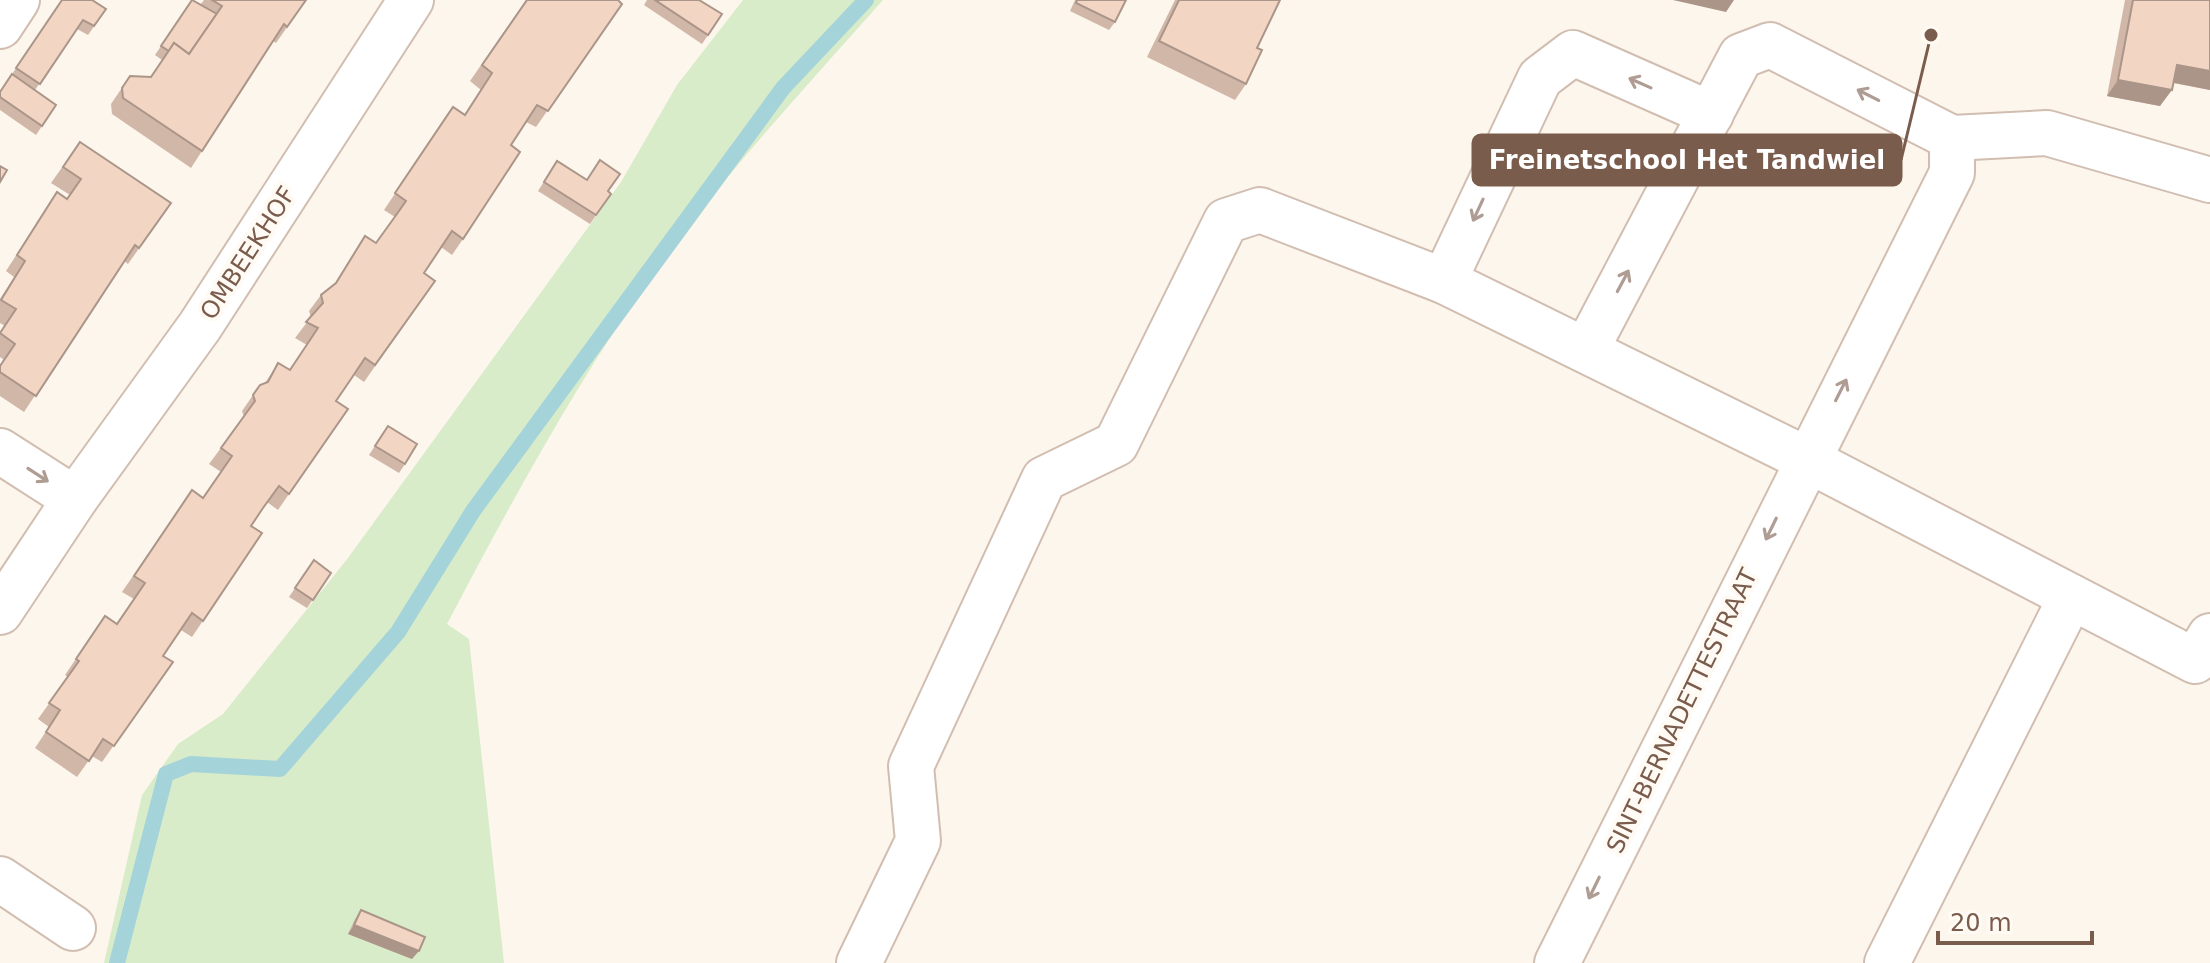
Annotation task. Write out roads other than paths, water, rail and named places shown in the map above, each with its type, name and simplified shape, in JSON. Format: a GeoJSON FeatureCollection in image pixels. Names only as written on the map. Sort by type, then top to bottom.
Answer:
{"type":"FeatureCollection","features":[{"type":"Feature","properties":{"kind":"street"},"geometry":{"type":"LineString","coordinates":[[0,26],[17,0]]}},
{"type":"Feature","properties":{"kind":"street","name":"OMBEEKHOF"},"geometry":{"type":"LineString","coordinates":[[0,612],[75,499],[200,326],[411,0]]}},
{"type":"Feature","properties":{"kind":"street"},"geometry":{"type":"LineString","coordinates":[[1586,350],[1741,56],[1770,45],[1952,138],[2047,133],[2210,180]]}},
{"type":"Feature","properties":{"kind":"street"},"geometry":{"type":"LineString","coordinates":[[1444,281],[1540,78],[1573,53],[1711,114]]}},
{"type":"Feature","properties":{"kind":"street","name":"SINT-BERNADETTESTRAAT"},"geometry":{"type":"LineString","coordinates":[[1557,963],[1806,459],[1952,173],[1952,138]]}},
{"type":"Feature","properties":{"kind":"street"},"geometry":{"type":"LineString","coordinates":[[859,963],[918,841],[911,766],[1044,479],[1116,444],[1226,221],[1260,210],[1444,281],[1806,459],[2195,661],[2210,636]]}},
{"type":"Feature","properties":{"kind":"street"},"geometry":{"type":"LineString","coordinates":[[0,451],[75,499]]}},
{"type":"Feature","properties":{"kind":"street"},"geometry":{"type":"LineString","coordinates":[[1887,963],[2071,597]]}},
{"type":"Feature","properties":{"kind":"street"},"geometry":{"type":"LineString","coordinates":[[0,879],[73,928]]}},
{"type":"Feature","properties":{"kind":"waterway"},"geometry":{"type":"LineString","coordinates":[[117,963],[166,774],[191,764],[280,769],[398,632],[473,511],[783,88],[866,0]]}},
{"type":"Feature","properties":{"kind":"place","name":"Freinetschool Het Tandwiel"},"geometry":{"type":"Point","coordinates":[1931,35]}}]}
